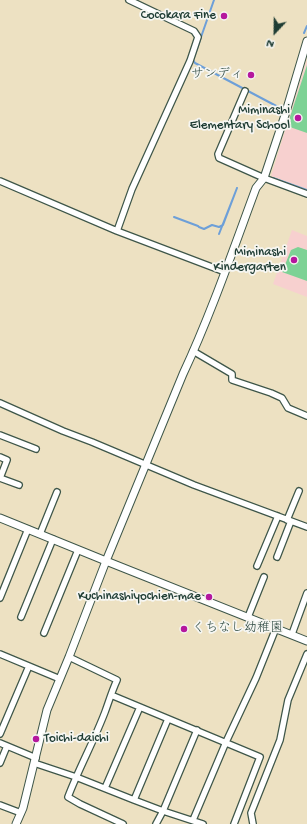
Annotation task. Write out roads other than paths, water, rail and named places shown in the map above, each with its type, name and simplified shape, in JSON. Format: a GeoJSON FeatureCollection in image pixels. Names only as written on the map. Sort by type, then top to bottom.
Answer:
{"type":"FeatureCollection","features":[{"type":"Feature","properties":{"kind":"street"},"geometry":{"type":"LineString","coordinates":[[117,231],[132,189],[190,60],[198,37],[194,31],[129,0]]}},
{"type":"Feature","properties":{"kind":"street"},"geometry":{"type":"LineString","coordinates":[[16,824],[23,808],[47,710],[106,561],[225,272],[256,188],[264,178],[286,115],[307,41]]}},
{"type":"Feature","properties":{"kind":"street"},"geometry":{"type":"LineString","coordinates":[[245,91],[218,154],[218,158],[264,178],[307,194]]}},
{"type":"Feature","properties":{"kind":"street"},"geometry":{"type":"LineString","coordinates":[[0,181],[117,231],[225,272]]}},
{"type":"Feature","properties":{"kind":"street"},"geometry":{"type":"LineString","coordinates":[[193,351],[232,374],[232,380],[282,398],[288,408],[307,416]]}},
{"type":"Feature","properties":{"kind":"street"},"geometry":{"type":"LineString","coordinates":[[0,403],[63,431],[194,485],[307,527]]}},
{"type":"Feature","properties":{"kind":"street"},"geometry":{"type":"LineString","coordinates":[[0,435],[36,450]]}},
{"type":"Feature","properties":{"kind":"street"},"geometry":{"type":"LineString","coordinates":[[0,457],[7,460],[0,478],[19,485]]}},
{"type":"Feature","properties":{"kind":"street"},"geometry":{"type":"LineString","coordinates":[[277,557],[299,491]]}},
{"type":"Feature","properties":{"kind":"street"},"geometry":{"type":"LineString","coordinates":[[40,534],[57,492]]}},
{"type":"Feature","properties":{"kind":"street"},"geometry":{"type":"LineString","coordinates":[[257,566],[278,516]]}},
{"type":"Feature","properties":{"kind":"street"},"geometry":{"type":"LineString","coordinates":[[0,518],[307,641]]}},
{"type":"Feature","properties":{"kind":"street"},"geometry":{"type":"LineString","coordinates":[[0,598],[28,529]]}},
{"type":"Feature","properties":{"kind":"street"},"geometry":{"type":"LineString","coordinates":[[21,617],[53,539]]}},
{"type":"Feature","properties":{"kind":"street"},"geometry":{"type":"LineString","coordinates":[[44,633],[78,550]]}},
{"type":"Feature","properties":{"kind":"street"},"geometry":{"type":"LineString","coordinates":[[248,617],[264,577]]}},
{"type":"Feature","properties":{"kind":"street"},"geometry":{"type":"LineString","coordinates":[[292,634],[307,593]]}},
{"type":"Feature","properties":{"kind":"street"},"geometry":{"type":"LineString","coordinates":[[193,820],[226,742],[256,678],[276,628]]}},
{"type":"Feature","properties":{"kind":"street"},"geometry":{"type":"LineString","coordinates":[[0,654],[60,679]]}},
{"type":"Feature","properties":{"kind":"street"},"geometry":{"type":"LineString","coordinates":[[253,824],[251,813],[280,740],[288,700],[307,654]]}},
{"type":"Feature","properties":{"kind":"street"},"geometry":{"type":"LineString","coordinates":[[69,657],[117,680],[68,798],[123,824]]}},
{"type":"Feature","properties":{"kind":"street"},"geometry":{"type":"LineString","coordinates":[[0,734],[29,666]]}},
{"type":"Feature","properties":{"kind":"street"},"geometry":{"type":"LineString","coordinates":[[111,694],[260,757],[234,824]]}},
{"type":"Feature","properties":{"kind":"street"},"geometry":{"type":"LineString","coordinates":[[106,788],[140,707]]}},
{"type":"Feature","properties":{"kind":"street"},"geometry":{"type":"LineString","coordinates":[[134,800],[168,719]]}},
{"type":"Feature","properties":{"kind":"street"},"geometry":{"type":"LineString","coordinates":[[156,824],[163,811],[197,730]]}},
{"type":"Feature","properties":{"kind":"street"},"geometry":{"type":"LineString","coordinates":[[0,743],[35,760],[76,777],[163,811],[203,824]]}},
{"type":"Feature","properties":{"kind":"street"},"geometry":{"type":"LineString","coordinates":[[0,763],[7,746]]}},
{"type":"Feature","properties":{"kind":"street"},"geometry":{"type":"LineString","coordinates":[[0,805],[21,813]]}},
{"type":"Feature","properties":{"kind":"waterway"},"geometry":{"type":"LineString","coordinates":[[214,0],[193,60],[195,63],[282,109]]}},
{"type":"Feature","properties":{"kind":"waterway"},"geometry":{"type":"LineString","coordinates":[[304,33],[307,26]]}},
{"type":"Feature","properties":{"kind":"waterway"},"geometry":{"type":"LineString","coordinates":[[273,178],[307,190]]}},
{"type":"Feature","properties":{"kind":"waterway"},"geometry":{"type":"LineString","coordinates":[[174,217],[204,229],[212,225],[219,227],[223,225],[237,188],[219,234]]}},
{"type":"Feature","properties":{"kind":"place","name":"Cocokara Fine"},"geometry":{"type":"Point","coordinates":[224,16]}},
{"type":"Feature","properties":{"kind":"place","name":"サンディ"},"geometry":{"type":"Point","coordinates":[251,75]}},
{"type":"Feature","properties":{"kind":"place","name":"Miminashi Elementary School"},"geometry":{"type":"Point","coordinates":[298,118]}},
{"type":"Feature","properties":{"kind":"place","name":"Miminashi Kindergarten"},"geometry":{"type":"Point","coordinates":[294,260]}},
{"type":"Feature","properties":{"kind":"place","name":"Kuchinashiyochien-mae"},"geometry":{"type":"Point","coordinates":[209,597]}},
{"type":"Feature","properties":{"kind":"place","name":"くちなし幼稚園"},"geometry":{"type":"Point","coordinates":[184,629]}},
{"type":"Feature","properties":{"kind":"place","name":"Toichi-daichi"},"geometry":{"type":"Point","coordinates":[36,739]}}]}
